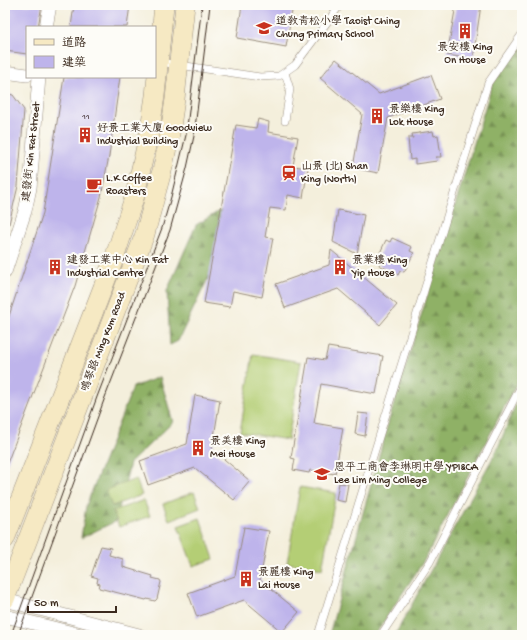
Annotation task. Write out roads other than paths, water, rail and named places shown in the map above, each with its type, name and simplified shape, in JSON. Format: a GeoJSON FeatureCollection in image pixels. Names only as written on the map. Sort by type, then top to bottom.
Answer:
{"type":"FeatureCollection","features":[{"type":"Feature","properties":{"kind":"main road","name":"鳴琴路 Ming Kum Road"},"geometry":{"type":"LineString","coordinates":[[5,538],[126,227],[140,175],[150,129],[159,62],[164,5]]}},
{"type":"Feature","properties":{"kind":"main road","name":"鳴琴路 Ming Kum Road"},"geometry":{"type":"LineString","coordinates":[[5,600],[145,234],[163,167],[174,106],[185,5]]}},
{"type":"Feature","properties":{"kind":"street"},"geometry":{"type":"LineString","coordinates":[[46,26],[50,5]]}},
{"type":"Feature","properties":{"kind":"street"},"geometry":{"type":"LineString","coordinates":[[5,72],[26,75]]}},
{"type":"Feature","properties":{"kind":"street","name":"建發街 Kin Fat Street"},"geometry":{"type":"LineString","coordinates":[[5,272],[25,211],[30,188],[38,78]]}},
{"type":"Feature","properties":{"kind":"street"},"geometry":{"type":"LineString","coordinates":[[5,600],[138,635]]}},
{"type":"Feature","properties":{"kind":"street"},"geometry":{"type":"LineString","coordinates":[[5,616],[81,635]]}},
{"type":"Feature","properties":{"kind":"lane"},"geometry":{"type":"LineString","coordinates":[[159,62],[266,78],[285,73],[294,65],[340,5]]}},
{"type":"Feature","properties":{"kind":"lane"},"geometry":{"type":"LineString","coordinates":[[318,635],[488,83],[522,34]]}},
{"type":"Feature","properties":{"kind":"lane"},"geometry":{"type":"LineString","coordinates":[[285,73],[290,89],[285,121]]}},
{"type":"Feature","properties":{"kind":"lane"},"geometry":{"type":"LineString","coordinates":[[381,635],[430,562],[522,384]]}},
{"type":"Feature","properties":{"kind":"tram line"},"geometry":{"type":"LineString","coordinates":[[11,635],[97,397],[162,228],[186,135],[202,5]]}},
{"type":"Feature","properties":{"kind":"tram line"},"geometry":{"type":"LineString","coordinates":[[18,635],[104,400],[170,230],[194,136],[210,5]]}},
{"type":"Feature","properties":{"kind":"place","name":"道教青松小學 Taoist Ching Chung Primary School"},"geometry":{"type":"Point","coordinates":[264,28]}},
{"type":"Feature","properties":{"kind":"place","name":"景安樓 King On House"},"geometry":{"type":"Point","coordinates":[465,31]}},
{"type":"Feature","properties":{"kind":"place","name":"景樂樓 King Lok House"},"geometry":{"type":"Point","coordinates":[377,116]}},
{"type":"Feature","properties":{"kind":"place","name":"好景工業大廈 Goodview Industrial Building"},"geometry":{"type":"Point","coordinates":[85,135]}},
{"type":"Feature","properties":{"kind":"place","name":"山景 (北) Shan King (North)"},"geometry":{"type":"Point","coordinates":[289,173]}},
{"type":"Feature","properties":{"kind":"place","name":"L.K Coffee Roasters"},"geometry":{"type":"Point","coordinates":[94,185]}},
{"type":"Feature","properties":{"kind":"place","name":"建發工業中心 Kin Fat Industrial Centre"},"geometry":{"type":"Point","coordinates":[55,267]}},
{"type":"Feature","properties":{"kind":"place","name":"景業樓 King Yip House"},"geometry":{"type":"Point","coordinates":[340,267]}},
{"type":"Feature","properties":{"kind":"place","name":"景美樓 King Mei House"},"geometry":{"type":"Point","coordinates":[198,448]}},
{"type":"Feature","properties":{"kind":"place","name":"恩平工商會李琳明中學 YPI&CA Lee Lim Ming College"},"geometry":{"type":"Point","coordinates":[322,474]}},
{"type":"Feature","properties":{"kind":"place","name":"景麗樓 King Lai House"},"geometry":{"type":"Point","coordinates":[246,579]}}]}
